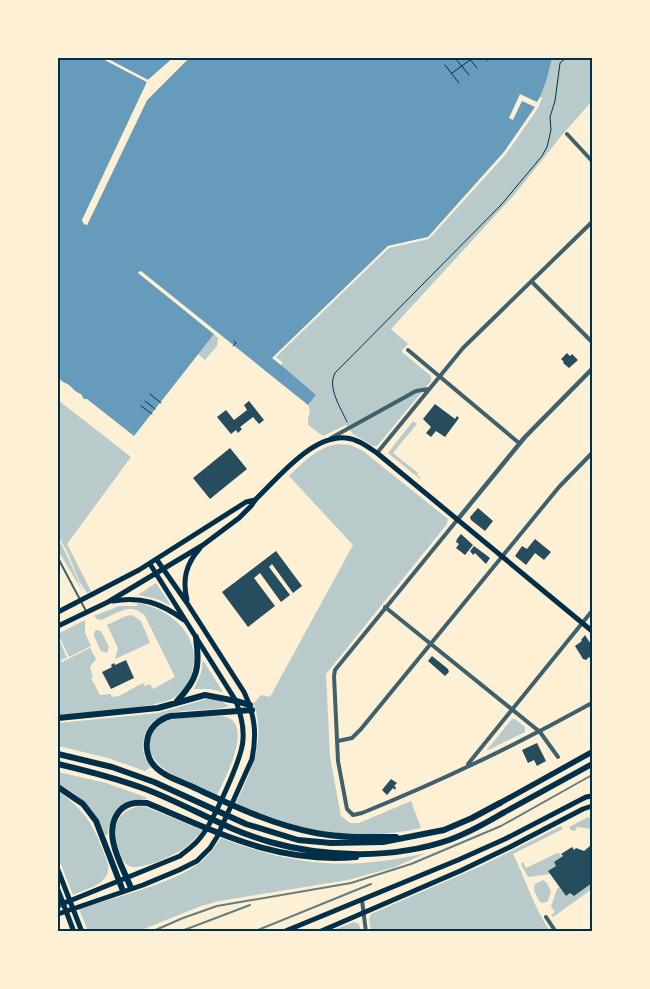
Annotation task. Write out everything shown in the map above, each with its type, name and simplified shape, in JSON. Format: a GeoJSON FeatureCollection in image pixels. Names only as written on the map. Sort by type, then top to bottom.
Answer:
{"type":"FeatureCollection","features":[{"type":"Feature","properties":{"kind":"highway"},"geometry":{"type":"LineString","coordinates":[[176,703],[186,692],[196,674],[198,665],[196,637]]}},
{"type":"Feature","properties":{"kind":"highway"},"geometry":{"type":"LineString","coordinates":[[58,718],[158,708],[205,695],[236,701],[251,708]]}},
{"type":"Feature","properties":{"kind":"highway"},"geometry":{"type":"LineString","coordinates":[[251,708],[171,716],[157,722],[148,734],[146,743],[151,762],[164,774],[250,814],[289,828],[319,834],[410,837]]}},
{"type":"Feature","properties":{"kind":"highway"},"geometry":{"type":"LineString","coordinates":[[58,754],[112,767],[154,782],[246,824],[298,840],[331,844],[372,844],[444,830],[500,803]]}},
{"type":"Feature","properties":{"kind":"highway"},"geometry":{"type":"LineString","coordinates":[[58,764],[95,773],[148,790],[242,832],[270,842],[334,852],[376,853]]}},
{"type":"Feature","properties":{"kind":"highway"},"geometry":{"type":"LineString","coordinates":[[58,788],[83,804],[96,822],[123,891]]}},
{"type":"Feature","properties":{"kind":"highway"},"geometry":{"type":"LineString","coordinates":[[131,888],[112,838],[114,818],[121,809],[130,804],[146,802],[238,841],[276,852],[306,856],[354,857],[404,850],[448,840],[476,828],[503,813]]}},
{"type":"Feature","properties":{"kind":"main road"},"geometry":{"type":"LineString","coordinates":[[58,626],[108,602],[203,545],[239,518],[256,499],[312,447],[329,439],[345,438],[361,442],[377,453],[592,631]]}},
{"type":"Feature","properties":{"kind":"main road"},"geometry":{"type":"LineString","coordinates":[[58,612],[150,564],[246,502],[256,499]]}},
{"type":"Feature","properties":{"kind":"main road"},"geometry":{"type":"LineString","coordinates":[[188,603],[184,584],[185,571],[193,556],[203,545]]}},
{"type":"Feature","properties":{"kind":"main road"},"geometry":{"type":"LineString","coordinates":[[58,914],[179,870],[197,861],[210,848],[221,829],[252,759],[255,746],[255,732],[251,708],[244,692],[188,603],[156,560]]}},
{"type":"Feature","properties":{"kind":"main road"},"geometry":{"type":"LineString","coordinates":[[58,905],[180,856],[193,847],[201,838],[212,819],[240,755],[243,726],[236,701],[150,564]]}},
{"type":"Feature","properties":{"kind":"main road"},"geometry":{"type":"LineString","coordinates":[[108,602],[122,599],[145,600],[170,609],[187,622]]}},
{"type":"Feature","properties":{"kind":"main road"},"geometry":{"type":"LineString","coordinates":[[500,803],[592,752]]}},
{"type":"Feature","properties":{"kind":"main road"},"geometry":{"type":"LineString","coordinates":[[503,813],[592,764]]}},
{"type":"Feature","properties":{"kind":"main road"},"geometry":{"type":"LineString","coordinates":[[283,932],[505,839],[592,796]]}},
{"type":"Feature","properties":{"kind":"main road"},"geometry":{"type":"LineString","coordinates":[[319,932],[510,848],[592,806]]}},
{"type":"Feature","properties":{"kind":"main road"},"geometry":{"type":"LineString","coordinates":[[505,839],[510,848]]}},
{"type":"Feature","properties":{"kind":"main road"},"geometry":{"type":"LineString","coordinates":[[58,870],[82,932]]}},
{"type":"Feature","properties":{"kind":"main road"},"geometry":{"type":"LineString","coordinates":[[402,883],[406,894]]}},
{"type":"Feature","properties":{"kind":"main road"},"geometry":{"type":"LineString","coordinates":[[58,890],[74,932]]}},
{"type":"Feature","properties":{"kind":"street"},"geometry":{"type":"LineString","coordinates":[[567,134],[592,161]]}},
{"type":"Feature","properties":{"kind":"street"},"geometry":{"type":"LineString","coordinates":[[377,453],[463,348],[592,222]]}},
{"type":"Feature","properties":{"kind":"street"},"geometry":{"type":"LineString","coordinates":[[532,282],[592,342]]}},
{"type":"Feature","properties":{"kind":"street"},"geometry":{"type":"LineString","coordinates":[[408,350],[519,443]]}},
{"type":"Feature","properties":{"kind":"street"},"geometry":{"type":"LineString","coordinates":[[592,369],[519,443],[335,670],[338,761],[346,805],[351,814],[357,815],[436,782],[540,732],[592,703]]}},
{"type":"Feature","properties":{"kind":"street"},"geometry":{"type":"LineString","coordinates":[[329,439],[416,391],[429,389]]}},
{"type":"Feature","properties":{"kind":"street"},"geometry":{"type":"LineString","coordinates":[[338,741],[354,737],[559,487],[592,453]]}},
{"type":"Feature","properties":{"kind":"street"},"geometry":{"type":"LineString","coordinates":[[385,607],[540,732],[558,757]]}},
{"type":"Feature","properties":{"kind":"street"},"geometry":{"type":"LineString","coordinates":[[466,766],[592,611]]}},
{"type":"Feature","properties":{"kind":"street"},"geometry":{"type":"LineString","coordinates":[[586,798],[592,806]]}},
{"type":"Feature","properties":{"kind":"street"},"geometry":{"type":"LineString","coordinates":[[362,900],[366,932]]}},
{"type":"Feature","properties":{"kind":"street"},"geometry":{"type":"LineString","coordinates":[[546,917],[556,932]]}},
{"type":"Feature","properties":{"kind":"lane"},"geometry":{"type":"LineString","coordinates":[[58,558],[86,612]]}},
{"type":"Feature","properties":{"kind":"path"},"geometry":{"type":"LineString","coordinates":[[455,58],[469,75]]}},
{"type":"Feature","properties":{"kind":"path"},"geometry":{"type":"LineString","coordinates":[[452,73],[471,58],[477,68]]}},
{"type":"Feature","properties":{"kind":"path"},"geometry":{"type":"LineString","coordinates":[[484,58],[487,61]]}},
{"type":"Feature","properties":{"kind":"path"},"geometry":{"type":"LineString","coordinates":[[350,427],[332,388],[335,373],[501,205],[542,156],[547,147],[551,130],[550,117],[555,101],[560,63],[566,58]]}},
{"type":"Feature","properties":{"kind":"path"},"geometry":{"type":"LineString","coordinates":[[445,65],[459,83]]}},
{"type":"Feature","properties":{"kind":"path"},"geometry":{"type":"LineString","coordinates":[[150,394],[161,402]]}},
{"type":"Feature","properties":{"kind":"path"},"geometry":{"type":"LineString","coordinates":[[145,401],[156,409]]}},
{"type":"Feature","properties":{"kind":"path"},"geometry":{"type":"LineString","coordinates":[[141,406],[152,414]]}},
{"type":"Feature","properties":{"kind":"shaded area"},"geometry":{"type":"Polygon","coordinates":[[[551,58],[592,58],[592,101],[514,195],[391,329],[408,344],[402,352],[431,376],[431,381],[377,446],[373,446],[353,434],[346,425],[323,436],[308,425],[310,411],[308,405],[316,395],[272,358],[536,107],[546,82],[551,58]]]}},
{"type":"Feature","properties":{"kind":"shaded area"},"geometry":{"type":"Polygon","coordinates":[[[214,334],[218,338],[217,346],[205,360],[198,354],[214,334]]]}},
{"type":"Feature","properties":{"kind":"shaded area"},"geometry":{"type":"Polygon","coordinates":[[[58,400],[131,457],[67,544],[91,591],[87,593],[79,581],[67,551],[58,536],[58,409],[60,406],[58,400]]]}},
{"type":"Feature","properties":{"kind":"shaded area"},"geometry":{"type":"Polygon","coordinates":[[[413,421],[417,424],[393,453],[418,473],[417,475],[420,479],[388,453],[413,421]]]}},
{"type":"Feature","properties":{"kind":"shaded area"},"geometry":{"type":"Polygon","coordinates":[[[338,444],[350,445],[363,451],[448,519],[447,524],[326,674],[330,757],[341,816],[350,823],[359,823],[411,801],[421,828],[402,832],[344,834],[305,828],[268,818],[236,803],[252,767],[258,742],[257,716],[253,703],[261,695],[270,697],[353,545],[289,476],[317,452],[338,444]]]}},
{"type":"Feature","properties":{"kind":"shaded area"},"geometry":{"type":"Polygon","coordinates":[[[58,539],[65,552],[84,594],[58,550],[58,539]]]}},
{"type":"Feature","properties":{"kind":"shaded area"},"geometry":{"type":"Polygon","coordinates":[[[156,583],[169,605],[157,599],[138,595],[156,583]]]}},
{"type":"Feature","properties":{"kind":"shaded area"},"geometry":{"type":"Polygon","coordinates":[[[137,603],[160,610],[179,624],[187,633],[194,655],[192,672],[184,688],[175,697],[152,705],[58,715],[58,637],[67,658],[62,659],[60,663],[90,648],[96,659],[90,667],[93,677],[91,678],[100,695],[111,694],[112,697],[119,696],[143,683],[145,686],[150,684],[153,689],[175,677],[145,616],[134,609],[129,609],[101,620],[94,616],[119,606],[137,606],[137,603]]]}},
{"type":"Feature","properties":{"kind":"shaded area"},"geometry":{"type":"Polygon","coordinates":[[[132,615],[141,621],[150,643],[115,659],[118,648],[107,625],[132,615]]]}},
{"type":"Feature","properties":{"kind":"shaded area"},"geometry":{"type":"Polygon","coordinates":[[[85,620],[85,633],[91,646],[69,657],[58,634],[85,620]]]}},
{"type":"Feature","properties":{"kind":"shaded area"},"geometry":{"type":"Polygon","coordinates":[[[96,630],[101,631],[109,647],[107,653],[101,651],[94,636],[96,630]]]}},
{"type":"Feature","properties":{"kind":"shaded area"},"geometry":{"type":"Polygon","coordinates":[[[203,660],[223,692],[210,689],[194,689],[201,673],[203,660]]]}},
{"type":"Feature","properties":{"kind":"shaded area"},"geometry":{"type":"Polygon","coordinates":[[[207,699],[219,700],[229,706],[168,714],[157,719],[149,726],[144,738],[143,750],[151,767],[145,771],[108,758],[58,746],[58,723],[158,713],[207,699]]]}},
{"type":"Feature","properties":{"kind":"shaded area"},"geometry":{"type":"Polygon","coordinates":[[[221,716],[231,720],[237,727],[238,738],[231,763],[217,795],[173,775],[155,760],[150,751],[150,740],[154,731],[161,724],[179,718],[221,716]]]}},
{"type":"Feature","properties":{"kind":"shaded area"},"geometry":{"type":"Polygon","coordinates":[[[512,719],[515,719],[525,727],[525,732],[486,751],[512,719]]]}},
{"type":"Feature","properties":{"kind":"shaded area"},"geometry":{"type":"Polygon","coordinates":[[[58,772],[106,783],[148,798],[134,800],[121,806],[111,819],[108,835],[105,835],[97,818],[87,805],[74,793],[58,784],[58,772]]]}},
{"type":"Feature","properties":{"kind":"shaded area"},"geometry":{"type":"Polygon","coordinates":[[[58,791],[77,807],[90,823],[108,864],[108,871],[102,881],[73,895],[58,857],[58,791]]]}},
{"type":"Feature","properties":{"kind":"shaded area"},"geometry":{"type":"Polygon","coordinates":[[[140,806],[202,830],[189,845],[172,855],[148,865],[129,866],[124,861],[120,852],[116,828],[125,812],[140,806]]]}},
{"type":"Feature","properties":{"kind":"shaded area"},"geometry":{"type":"Polygon","coordinates":[[[588,817],[592,820],[592,829],[577,827],[575,831],[569,827],[588,817]]]}},
{"type":"Feature","properties":{"kind":"shaded area"},"geometry":{"type":"Polygon","coordinates":[[[561,826],[563,829],[513,854],[535,904],[550,931],[371,931],[369,919],[371,914],[481,866],[561,826]]]}},
{"type":"Feature","properties":{"kind":"shaded area"},"geometry":{"type":"Polygon","coordinates":[[[221,838],[273,855],[322,863],[372,862],[426,853],[395,867],[348,880],[219,901],[201,906],[139,931],[88,931],[79,909],[143,889],[190,870],[212,851],[221,838]]]}},
{"type":"Feature","properties":{"kind":"shaded area"},"geometry":{"type":"Polygon","coordinates":[[[557,853],[562,857],[554,862],[556,866],[549,871],[550,874],[528,877],[521,864],[523,862],[526,868],[557,853]]]}},
{"type":"Feature","properties":{"kind":"shaded area"},"geometry":{"type":"Polygon","coordinates":[[[543,880],[551,891],[548,901],[544,903],[540,902],[534,891],[535,884],[543,880]]]}},
{"type":"Feature","properties":{"kind":"shaded area"},"geometry":{"type":"Polygon","coordinates":[[[592,883],[592,889],[553,917],[551,915],[555,912],[551,907],[559,887],[566,896],[570,893],[574,896],[592,883]]]}},
{"type":"Feature","properties":{"kind":"shaded area"},"geometry":{"type":"Polygon","coordinates":[[[354,922],[359,924],[361,931],[331,931],[354,922]]]}},
{"type":"Feature","properties":{"kind":"water"},"geometry":{"type":"Polygon","coordinates":[[[58,58],[101,58],[147,82],[82,220],[87,225],[147,100],[189,58],[552,58],[546,82],[536,107],[504,152],[428,237],[388,246],[273,358],[316,395],[308,405],[141,271],[139,273],[214,334],[134,436],[87,399],[84,399],[81,394],[58,376],[58,58]]]}},
{"type":"Feature","properties":{"kind":"water"},"geometry":{"type":"Polygon","coordinates":[[[106,58],[173,58],[148,80],[106,58]]]}},
{"type":"Feature","properties":{"kind":"pier"},"geometry":{"type":"Polygon","coordinates":[[[101,58],[106,58],[148,80],[175,58],[150,82],[85,220],[86,222],[145,98],[181,61],[189,58],[147,100],[87,225],[82,221],[147,82],[101,58]]]}},
{"type":"Feature","properties":{"kind":"pier"},"geometry":{"type":"Polygon","coordinates":[[[520,94],[537,102],[540,97],[542,98],[538,108],[506,154],[429,239],[389,248],[276,357],[283,363],[281,365],[272,358],[388,246],[428,237],[504,152],[535,107],[522,101],[513,120],[509,118],[520,94]]]}},
{"type":"Feature","properties":{"kind":"pier"},"geometry":{"type":"Polygon","coordinates":[[[140,271],[216,332],[214,334],[138,273],[140,271]]]}},
{"type":"Feature","properties":{"kind":"building"},"geometry":{"type":"Polygon","coordinates":[[[567,353],[570,356],[572,354],[578,360],[569,368],[561,359],[567,353]]]}},
{"type":"Feature","properties":{"kind":"building"},"geometry":{"type":"Polygon","coordinates":[[[249,401],[264,420],[259,424],[253,417],[240,427],[242,429],[238,433],[236,430],[231,434],[217,417],[226,410],[234,420],[247,410],[244,405],[249,401]]]}},
{"type":"Feature","properties":{"kind":"building"},"geometry":{"type":"Polygon","coordinates":[[[435,404],[455,419],[457,416],[459,418],[445,437],[436,431],[431,437],[426,433],[431,427],[423,419],[435,404]]]}},
{"type":"Feature","properties":{"kind":"building"},"geometry":{"type":"Polygon","coordinates":[[[230,448],[247,469],[210,499],[193,478],[230,448]]]}},
{"type":"Feature","properties":{"kind":"building"},"geometry":{"type":"Polygon","coordinates":[[[478,508],[493,521],[485,531],[471,520],[470,517],[478,508]]]}},
{"type":"Feature","properties":{"kind":"building"},"geometry":{"type":"Polygon","coordinates":[[[461,534],[473,545],[465,555],[456,548],[459,544],[456,542],[457,539],[461,534]]]}},
{"type":"Feature","properties":{"kind":"building"},"geometry":{"type":"Polygon","coordinates":[[[535,539],[551,552],[544,560],[535,553],[526,565],[515,556],[522,546],[527,549],[535,539]]]}},
{"type":"Feature","properties":{"kind":"building"},"geometry":{"type":"Polygon","coordinates":[[[474,546],[490,558],[486,564],[475,553],[473,555],[470,551],[474,546]]]}},
{"type":"Feature","properties":{"kind":"building"},"geometry":{"type":"Polygon","coordinates":[[[276,551],[302,586],[293,593],[272,564],[269,567],[290,595],[281,602],[260,573],[254,578],[275,606],[248,627],[222,592],[276,551]]]}},
{"type":"Feature","properties":{"kind":"building"},"geometry":{"type":"Polygon","coordinates":[[[585,635],[592,646],[592,661],[589,657],[586,660],[583,659],[575,646],[582,641],[585,635]]]}},
{"type":"Feature","properties":{"kind":"building"},"geometry":{"type":"Polygon","coordinates":[[[432,656],[448,669],[449,672],[445,676],[428,661],[432,656]]]}},
{"type":"Feature","properties":{"kind":"building"},"geometry":{"type":"Polygon","coordinates":[[[126,660],[134,678],[111,689],[102,672],[112,667],[111,665],[114,663],[115,665],[126,660]]]}},
{"type":"Feature","properties":{"kind":"building"},"geometry":{"type":"Polygon","coordinates":[[[537,743],[546,761],[537,766],[534,760],[528,763],[522,750],[537,743]]]}},
{"type":"Feature","properties":{"kind":"building"},"geometry":{"type":"Polygon","coordinates":[[[391,779],[397,783],[394,786],[396,787],[395,790],[393,788],[387,795],[382,790],[391,779]]]}},
{"type":"Feature","properties":{"kind":"building"},"geometry":{"type":"Polygon","coordinates":[[[590,846],[592,849],[592,883],[574,896],[570,893],[566,896],[548,871],[556,866],[554,862],[563,856],[561,854],[572,847],[574,850],[576,848],[584,851],[590,846]]]}},
{"type":"Feature","properties":{"kind":"railway"},"geometry":{"type":"LineString","coordinates":[[151,932],[217,906],[351,883],[411,864],[501,826],[592,775]]}},
{"type":"Feature","properties":{"kind":"railway"},"geometry":{"type":"LineString","coordinates":[[253,932],[371,884]]}},
{"type":"Feature","properties":{"kind":"railway"},"geometry":{"type":"LineString","coordinates":[[179,932],[250,905]]}}]}
